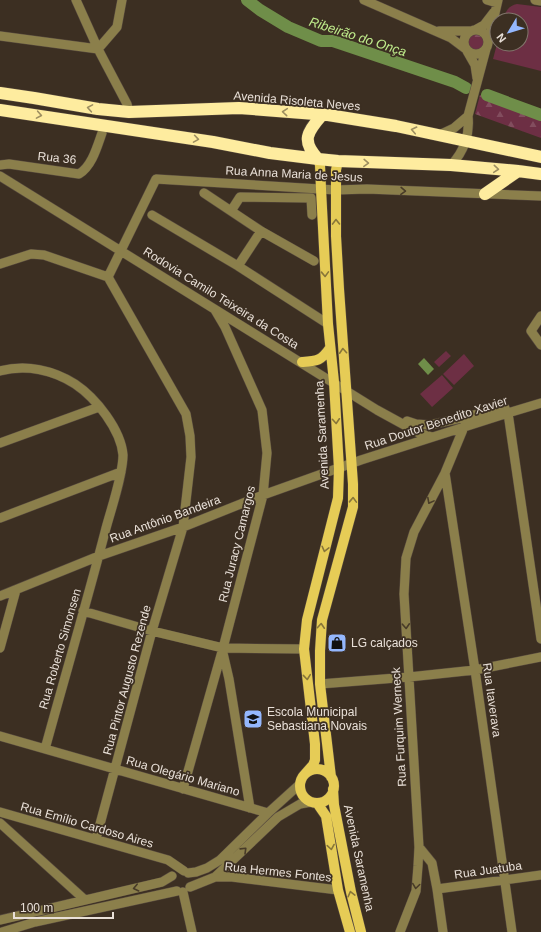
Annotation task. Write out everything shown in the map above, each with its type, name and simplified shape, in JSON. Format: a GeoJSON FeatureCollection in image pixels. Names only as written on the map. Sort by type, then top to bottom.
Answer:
{"type":"FeatureCollection","features":[{"type":"Feature","properties":{"kind":"highway","name":"Avenida Risoleta Neves"},"geometry":{"type":"LineString","coordinates":[[0,94],[98,109],[129,112],[239,108],[322,115],[390,125],[541,157]]}},
{"type":"Feature","properties":{"kind":"highway"},"geometry":{"type":"LineString","coordinates":[[0,110],[213,142],[270,153],[318,159],[451,165],[541,174]]}},
{"type":"Feature","properties":{"kind":"highway"},"geometry":{"type":"LineString","coordinates":[[318,159],[308,146],[308,133],[312,125],[322,115]]}},
{"type":"Feature","properties":{"kind":"highway"},"geometry":{"type":"LineString","coordinates":[[485,194],[518,171]]}},
{"type":"Feature","properties":{"kind":"main road","name":"Avenida Saramenha"},"geometry":{"type":"LineString","coordinates":[[305,774],[313,765],[315,760],[304,649],[308,620],[338,498],[339,469],[334,382],[328,324],[320,165],[318,159]]}},
{"type":"Feature","properties":{"kind":"main road"},"geometry":{"type":"LineString","coordinates":[[331,777],[322,770],[310,770],[305,774],[300,784],[302,795],[314,802],[328,799],[334,785],[331,777],[320,684],[322,620],[352,507],[352,464],[338,259],[336,170],[338,161]]}},
{"type":"Feature","properties":{"kind":"main road"},"geometry":{"type":"LineString","coordinates":[[302,362],[315,361],[324,357],[330,348]]}},
{"type":"Feature","properties":{"kind":"main road","name":"Avenida Saramenha"},"geometry":{"type":"LineString","coordinates":[[333,789],[334,805],[351,892],[362,932]]}},
{"type":"Feature","properties":{"kind":"main road","name":"Avenida Saramenha"},"geometry":{"type":"LineString","coordinates":[[314,802],[326,816],[338,890],[350,932]]}},
{"type":"Feature","properties":{"kind":"street"},"geometry":{"type":"LineString","coordinates":[[76,0],[98,49],[123,95],[129,112]]}},
{"type":"Feature","properties":{"kind":"street"},"geometry":{"type":"LineString","coordinates":[[98,49],[117,27],[122,0]]}},
{"type":"Feature","properties":{"kind":"street"},"geometry":{"type":"LineString","coordinates":[[364,0],[452,38],[470,53],[480,53],[487,46],[488,40],[482,32],[436,31]]}},
{"type":"Feature","properties":{"kind":"street"},"geometry":{"type":"LineString","coordinates":[[487,0],[497,4]]}},
{"type":"Feature","properties":{"kind":"street"},"geometry":{"type":"LineString","coordinates":[[535,0],[541,1]]}},
{"type":"Feature","properties":{"kind":"street"},"geometry":{"type":"LineString","coordinates":[[477,83],[475,65],[464,44],[464,40],[468,33],[484,25],[497,4]]}},
{"type":"Feature","properties":{"kind":"street"},"geometry":{"type":"LineString","coordinates":[[451,165],[460,154],[466,140],[469,124],[469,113],[497,4]]}},
{"type":"Feature","properties":{"kind":"street"},"geometry":{"type":"LineString","coordinates":[[0,36],[98,49]]}},
{"type":"Feature","properties":{"kind":"street"},"geometry":{"type":"LineString","coordinates":[[123,95],[144,112]]}},
{"type":"Feature","properties":{"kind":"street"},"geometry":{"type":"LineString","coordinates":[[439,135],[454,128],[469,113]]}},
{"type":"Feature","properties":{"kind":"street","name":"Rua 36"},"geometry":{"type":"LineString","coordinates":[[1,177],[4,164],[79,174],[85,170],[93,156],[102,133]]}},
{"type":"Feature","properties":{"kind":"street","name":"Rodovia Camilo Teixeira da Costa"},"geometry":{"type":"LineString","coordinates":[[1,177],[378,410],[419,433],[432,437]]}},
{"type":"Feature","properties":{"kind":"street","name":"Rua Anna Maria de Jesus"},"geometry":{"type":"LineString","coordinates":[[108,277],[156,179],[336,190],[367,189],[541,196]]}},
{"type":"Feature","properties":{"kind":"street"},"geometry":{"type":"LineString","coordinates":[[204,193],[261,231],[314,261]]}},
{"type":"Feature","properties":{"kind":"street"},"geometry":{"type":"LineString","coordinates":[[231,211],[240,197],[311,198],[312,215]]}},
{"type":"Feature","properties":{"kind":"street"},"geometry":{"type":"LineString","coordinates":[[152,215],[238,266],[328,324]]}},
{"type":"Feature","properties":{"kind":"street"},"geometry":{"type":"LineString","coordinates":[[238,266],[261,231]]}},
{"type":"Feature","properties":{"kind":"street"},"geometry":{"type":"LineString","coordinates":[[0,264],[31,254],[44,255],[108,277]]}},
{"type":"Feature","properties":{"kind":"street","name":"Rua Pintor Augusto Rezende"},"geometry":{"type":"LineString","coordinates":[[96,839],[152,631],[183,527],[192,457],[186,414],[108,277]]}},
{"type":"Feature","properties":{"kind":"street","name":"Rua Juracy Camargos"},"geometry":{"type":"LineString","coordinates":[[182,789],[223,650],[263,495],[267,452],[262,410],[225,327],[214,308]]}},
{"type":"Feature","properties":{"kind":"street"},"geometry":{"type":"LineString","coordinates":[[541,316],[531,331],[541,345]]}},
{"type":"Feature","properties":{"kind":"street","name":"Rua Roberto Simonsen"},"geometry":{"type":"LineString","coordinates":[[0,371],[22,368],[41,369],[65,378],[84,390],[115,428],[123,456],[121,472],[99,556],[45,748]]}},
{"type":"Feature","properties":{"kind":"street","name":"Rua Doutor Benedito Xavier"},"geometry":{"type":"LineString","coordinates":[[378,410],[416,424],[430,425],[475,415],[541,397]]}},
{"type":"Feature","properties":{"kind":"street","name":"Rua Doutor Benedito Xavier"},"geometry":{"type":"LineString","coordinates":[[339,469],[432,437],[541,403]]}},
{"type":"Feature","properties":{"kind":"street"},"geometry":{"type":"LineString","coordinates":[[0,443],[99,407]]}},
{"type":"Feature","properties":{"kind":"street"},"geometry":{"type":"LineString","coordinates":[[508,413],[541,639]]}},
{"type":"Feature","properties":{"kind":"street","name":"Rua Furquim Werneck"},"geometry":{"type":"LineString","coordinates":[[400,932],[416,891],[418,866],[404,594],[406,558],[414,532],[445,472],[464,427],[475,415]]}},
{"type":"Feature","properties":{"kind":"street"},"geometry":{"type":"LineString","coordinates":[[432,437],[453,420]]}},
{"type":"Feature","properties":{"kind":"street","name":"Rua Antônio Bandeira"},"geometry":{"type":"LineString","coordinates":[[0,596],[99,556],[183,527],[263,495],[339,469]]}},
{"type":"Feature","properties":{"kind":"street"},"geometry":{"type":"LineString","coordinates":[[0,518],[121,472]]}},
{"type":"Feature","properties":{"kind":"street","name":"Rua Itaverava"},"geometry":{"type":"LineString","coordinates":[[445,472],[512,932]]}},
{"type":"Feature","properties":{"kind":"street"},"geometry":{"type":"LineString","coordinates":[[0,648],[16,590]]}},
{"type":"Feature","properties":{"kind":"street"},"geometry":{"type":"LineString","coordinates":[[83,611],[223,650],[304,649]]}},
{"type":"Feature","properties":{"kind":"street"},"geometry":{"type":"LineString","coordinates":[[223,650],[250,808]]}},
{"type":"Feature","properties":{"kind":"street"},"geometry":{"type":"LineString","coordinates":[[320,684],[475,670],[541,657]]}},
{"type":"Feature","properties":{"kind":"street","name":"Rua Olegário Mariano"},"geometry":{"type":"LineString","coordinates":[[0,736],[268,813]]}},
{"type":"Feature","properties":{"kind":"street"},"geometry":{"type":"LineString","coordinates":[[0,920],[162,882],[177,872],[196,872],[208,868],[220,860],[300,784]]}},
{"type":"Feature","properties":{"kind":"street"},"geometry":{"type":"LineString","coordinates":[[2,932],[35,922],[183,890],[215,878],[278,817],[300,804],[314,802]]}},
{"type":"Feature","properties":{"kind":"street","name":"Rua Emílio Cardoso Aires"},"geometry":{"type":"LineString","coordinates":[[0,812],[168,860],[186,872]]}},
{"type":"Feature","properties":{"kind":"street"},"geometry":{"type":"LineString","coordinates":[[0,823],[85,900]]}},
{"type":"Feature","properties":{"kind":"street"},"geometry":{"type":"LineString","coordinates":[[418,847],[432,863],[443,932]]}},
{"type":"Feature","properties":{"kind":"street"},"geometry":{"type":"LineString","coordinates":[[168,860],[173,875],[171,883],[174,889],[183,890]]}},
{"type":"Feature","properties":{"kind":"street"},"geometry":{"type":"LineString","coordinates":[[186,872],[191,878],[183,890],[192,932]]}},
{"type":"Feature","properties":{"kind":"street","name":"Rua Juatuba"},"geometry":{"type":"LineString","coordinates":[[437,889],[541,875]]}},
{"type":"Feature","properties":{"kind":"street","name":"Rua Hermes Fontes"},"geometry":{"type":"LineString","coordinates":[[215,878],[232,877],[338,890]]}},
{"type":"Feature","properties":{"kind":"green space"},"geometry":{"type":"Polygon","coordinates":[[[517,4],[541,7],[541,71],[493,59],[495,52],[529,52],[529,12],[506,12],[511,6],[517,4]]]}},
{"type":"Feature","properties":{"kind":"green space"},"geometry":{"type":"Polygon","coordinates":[[[472,33],[480,33],[485,38],[483,49],[480,51],[472,51],[467,46],[467,38],[472,33]]]}},
{"type":"Feature","properties":{"kind":"green space"},"geometry":{"type":"Polygon","coordinates":[[[480,95],[541,117],[541,138],[475,114],[480,95]]]}},
{"type":"Feature","properties":{"kind":"green space"},"geometry":{"type":"Polygon","coordinates":[[[446,351],[451,356],[439,367],[434,362],[446,351]]]}},
{"type":"Feature","properties":{"kind":"green space"},"geometry":{"type":"Polygon","coordinates":[[[464,354],[474,366],[454,385],[443,374],[464,354]]]}},
{"type":"Feature","properties":{"kind":"green space"},"geometry":{"type":"Polygon","coordinates":[[[442,375],[453,388],[432,407],[420,394],[442,375]]]}},
{"type":"Feature","properties":{"kind":"shaded area"},"geometry":{"type":"Polygon","coordinates":[[[424,358],[434,369],[428,375],[418,364],[424,358]]]}},
{"type":"Feature","properties":{"kind":"waterway","name":"Ribeirão do Onça"},"geometry":{"type":"LineString","coordinates":[[247,0],[260,10],[288,27],[321,41],[333,41],[455,82],[466,88]]}},
{"type":"Feature","properties":{"kind":"waterway","name":"Ribeirão do Onça"},"geometry":{"type":"LineString","coordinates":[[487,95],[541,115]]}},
{"type":"Feature","properties":{"kind":"place","name":"LG calçados"},"geometry":{"type":"Point","coordinates":[337,643]}},
{"type":"Feature","properties":{"kind":"place","name":"Escola Municipal Sebastiana Novais"},"geometry":{"type":"Point","coordinates":[253,719]}}]}
